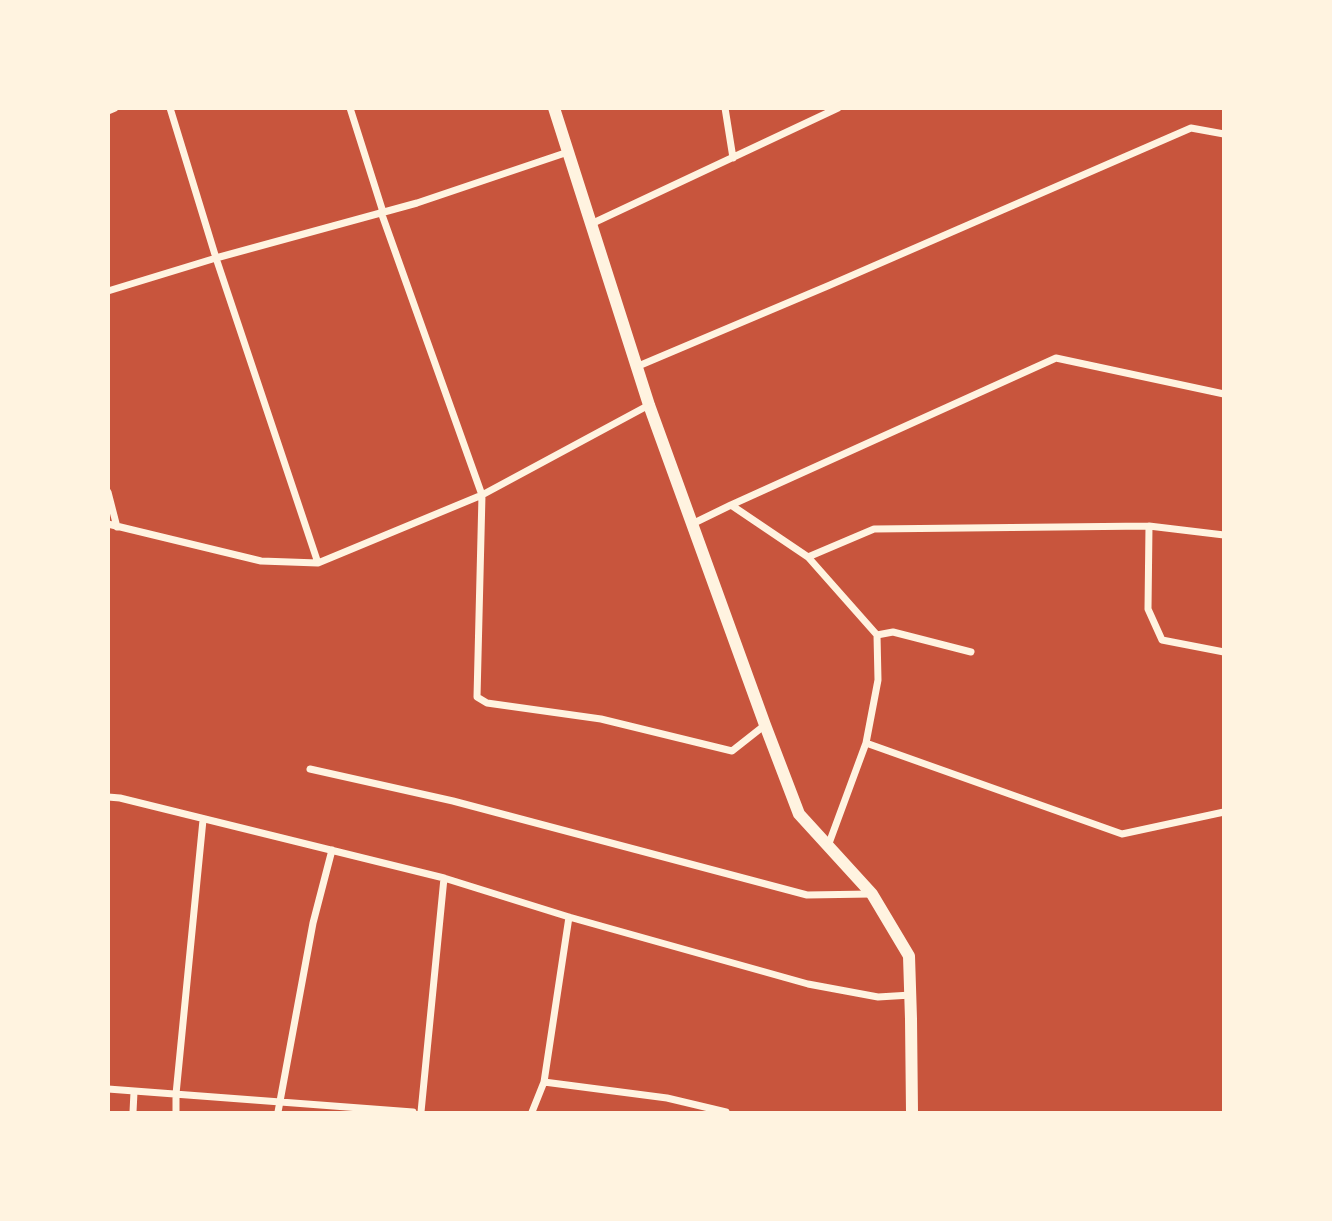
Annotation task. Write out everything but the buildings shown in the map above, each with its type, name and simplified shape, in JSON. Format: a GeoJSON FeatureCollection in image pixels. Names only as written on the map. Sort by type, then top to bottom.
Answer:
{"type":"FeatureCollection","features":[{"type":"Feature","properties":{"kind":"street"},"geometry":{"type":"LineString","coordinates":[[108,111],[115,108]]}},
{"type":"Feature","properties":{"kind":"street"},"geometry":{"type":"LineString","coordinates":[[170,108],[216,258],[318,563]]}},
{"type":"Feature","properties":{"kind":"street"},"geometry":{"type":"LineString","coordinates":[[349,108],[381,212],[482,495],[477,697],[486,703],[601,719],[732,751],[765,725]]}},
{"type":"Feature","properties":{"kind":"street"},"geometry":{"type":"LineString","coordinates":[[554,108],[649,405],[799,814],[872,894],[909,956],[912,1112]]}},
{"type":"Feature","properties":{"kind":"street"},"geometry":{"type":"LineString","coordinates":[[725,108],[733,158]]}},
{"type":"Feature","properties":{"kind":"street"},"geometry":{"type":"LineString","coordinates":[[591,224],[838,108]]}},
{"type":"Feature","properties":{"kind":"street"},"geometry":{"type":"LineString","coordinates":[[636,367],[1191,128],[1223,134]]}},
{"type":"Feature","properties":{"kind":"street"},"geometry":{"type":"LineString","coordinates":[[108,291],[417,202],[568,152]]}},
{"type":"Feature","properties":{"kind":"street"},"geometry":{"type":"LineString","coordinates":[[692,524],[1056,358],[1223,394]]}},
{"type":"Feature","properties":{"kind":"street"},"geometry":{"type":"LineString","coordinates":[[108,492],[113,526],[261,561],[318,563],[482,495],[649,405]]}},
{"type":"Feature","properties":{"kind":"street"},"geometry":{"type":"LineString","coordinates":[[730,505],[808,556],[877,635],[878,680],[866,743],[828,846]]}},
{"type":"Feature","properties":{"kind":"street"},"geometry":{"type":"LineString","coordinates":[[808,556],[873,529],[1149,526],[1223,535]]}},
{"type":"Feature","properties":{"kind":"street"},"geometry":{"type":"LineString","coordinates":[[1149,526],[1148,609],[1162,640],[1223,652]]}},
{"type":"Feature","properties":{"kind":"street"},"geometry":{"type":"LineString","coordinates":[[877,635],[893,632],[971,652]]}},
{"type":"Feature","properties":{"kind":"street"},"geometry":{"type":"LineString","coordinates":[[866,743],[1122,834],[1223,812]]}},
{"type":"Feature","properties":{"kind":"street"},"geometry":{"type":"LineString","coordinates":[[310,769],[453,801],[807,895],[872,894]]}},
{"type":"Feature","properties":{"kind":"street"},"geometry":{"type":"LineString","coordinates":[[108,797],[444,878],[569,917],[808,984],[878,997],[911,995]]}},
{"type":"Feature","properties":{"kind":"street"},"geometry":{"type":"LineString","coordinates":[[176,1112],[202,820]]}},
{"type":"Feature","properties":{"kind":"street"},"geometry":{"type":"LineString","coordinates":[[278,1112],[313,923],[332,850]]}},
{"type":"Feature","properties":{"kind":"street"},"geometry":{"type":"LineString","coordinates":[[421,1112],[444,878]]}},
{"type":"Feature","properties":{"kind":"street"},"geometry":{"type":"LineString","coordinates":[[531,1112],[544,1083],[569,917]]}},
{"type":"Feature","properties":{"kind":"street"},"geometry":{"type":"LineString","coordinates":[[544,1083],[667,1098],[726,1112]]}},
{"type":"Feature","properties":{"kind":"street"},"geometry":{"type":"LineString","coordinates":[[108,1089],[279,1102],[345,1110],[413,1112]]}},
{"type":"Feature","properties":{"kind":"street"},"geometry":{"type":"LineString","coordinates":[[133,1112],[134,1092]]}}]}
